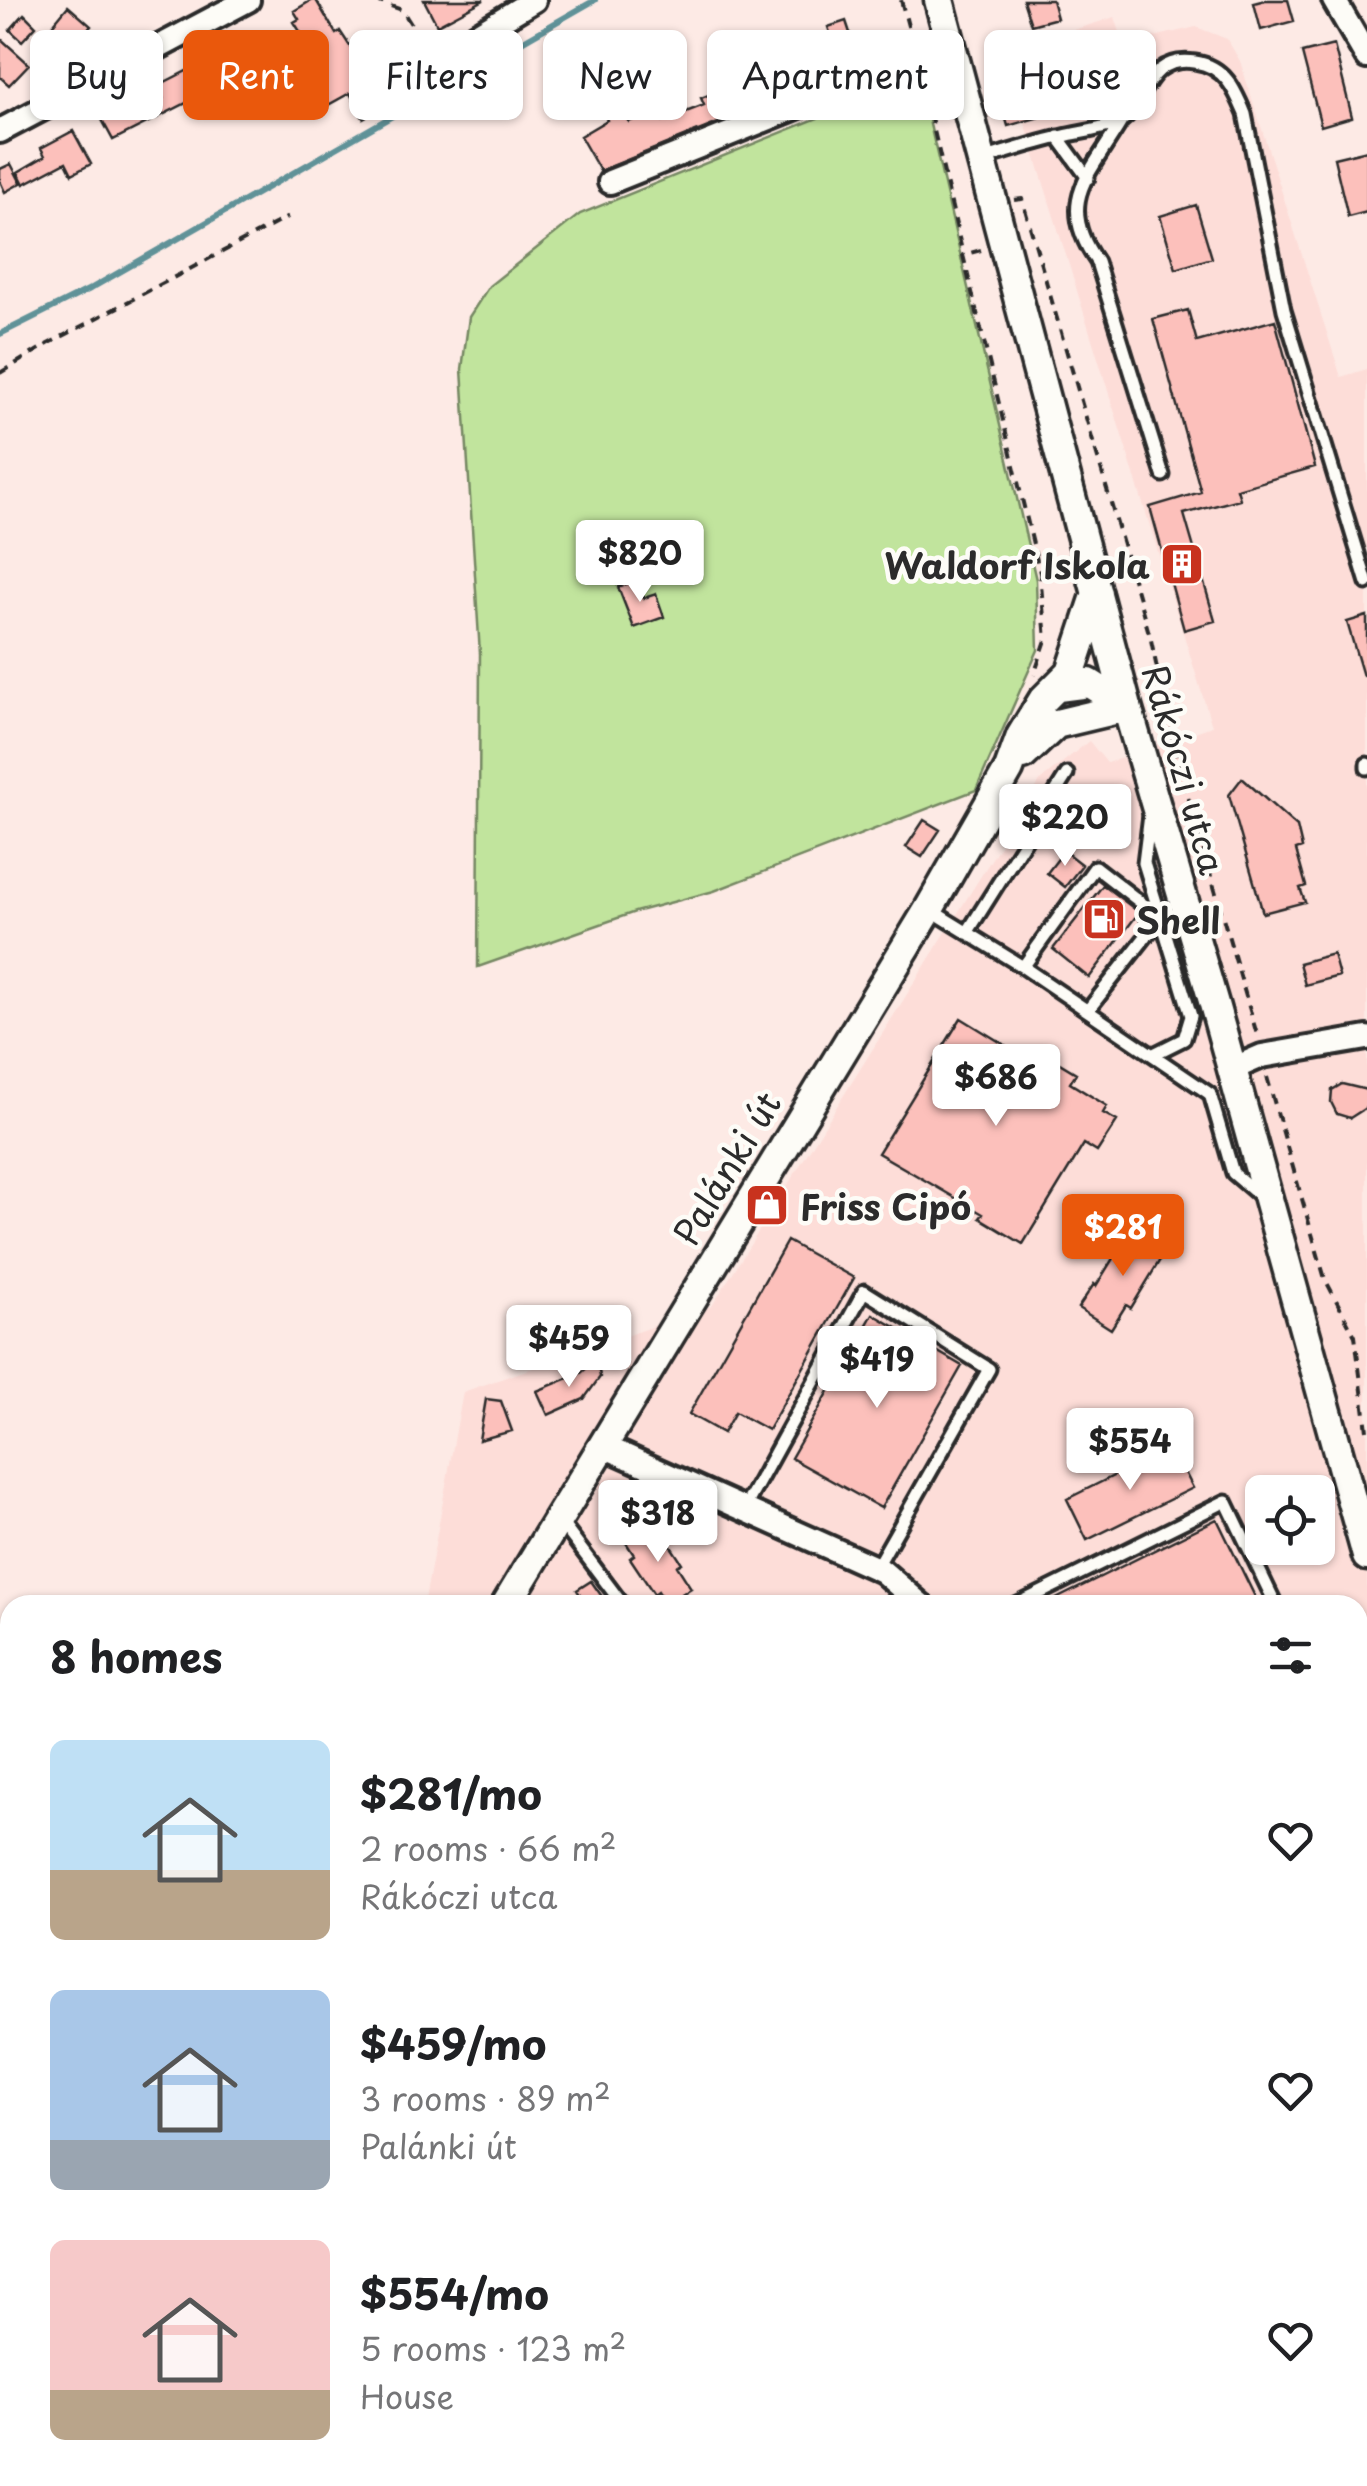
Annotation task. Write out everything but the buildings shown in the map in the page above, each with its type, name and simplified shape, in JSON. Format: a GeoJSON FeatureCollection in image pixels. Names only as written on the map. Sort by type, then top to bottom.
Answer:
{"type":"FeatureCollection","features":[{"type":"Feature","properties":{"kind":"street"},"geometry":{"type":"LineString","coordinates":[[483,30],[534,0]]}},
{"type":"Feature","properties":{"kind":"street","name":"Rákóczi utca"},"geometry":{"type":"LineString","coordinates":[[939,0],[947,30]]}},
{"type":"Feature","properties":{"kind":"street"},"geometry":{"type":"LineString","coordinates":[[1334,0],[1367,57]]}},
{"type":"Feature","properties":{"kind":"street"},"geometry":{"type":"LineString","coordinates":[[0,131],[235,3]]}},
{"type":"Feature","properties":{"kind":"street","name":"Rákóczi utca"},"geometry":{"type":"LineString","coordinates":[[964,92],[1127,707],[1367,1556]]}},
{"type":"Feature","properties":{"kind":"street"},"geometry":{"type":"LineString","coordinates":[[610,182],[764,120]]}},
{"type":"Feature","properties":{"kind":"street","name":"Palánki út"},"geometry":{"type":"LineString","coordinates":[[512,1595],[929,908],[1009,769],[1028,724],[1043,700],[1071,672],[1097,592]]}},
{"type":"Feature","properties":{"kind":"street"},"geometry":{"type":"LineString","coordinates":[[1058,687],[1089,683],[1127,707]]}},
{"type":"Feature","properties":{"kind":"street","name":"Palánki út"},"geometry":{"type":"LineString","coordinates":[[1009,769],[1056,724],[1127,707]]}},
{"type":"Feature","properties":{"kind":"street"},"geometry":{"type":"LineString","coordinates":[[1232,1068],[1262,1056],[1367,1038]]}},
{"type":"Feature","properties":{"kind":"street"},"geometry":{"type":"LineString","coordinates":[[600,1446],[876,1568],[909,1595]]}},
{"type":"Feature","properties":{"kind":"lane"},"geometry":{"type":"LineString","coordinates":[[1163,475],[1097,262],[1075,221],[1078,195],[1121,122],[1156,73],[1185,60],[1202,62],[1220,71],[1233,86],[1245,114],[1284,310],[1367,583]]}},
{"type":"Feature","properties":{"kind":"lane"},"geometry":{"type":"LineString","coordinates":[[982,159],[1121,122]]}},
{"type":"Feature","properties":{"kind":"lane"},"geometry":{"type":"LineString","coordinates":[[1058,137],[1088,178]]}},
{"type":"Feature","properties":{"kind":"lane"},"geometry":{"type":"LineString","coordinates":[[967,932],[1066,774]]}},
{"type":"Feature","properties":{"kind":"lane"},"geometry":{"type":"LineString","coordinates":[[1153,797],[1144,863],[1191,1016],[1184,1039],[1154,1054]]}},
{"type":"Feature","properties":{"kind":"lane"},"geometry":{"type":"LineString","coordinates":[[1023,967],[1095,866],[1144,905],[1152,930],[1088,1010]]}},
{"type":"Feature","properties":{"kind":"lane"},"geometry":{"type":"LineString","coordinates":[[929,908],[1210,1094],[1233,1173],[1269,1204]]}},
{"type":"Feature","properties":{"kind":"lane"},"geometry":{"type":"LineString","coordinates":[[744,1509],[864,1291],[989,1369],[876,1568]]}},
{"type":"Feature","properties":{"kind":"lane"},"geometry":{"type":"LineString","coordinates":[[1036,1595],[1226,1501],[1271,1595]]}},
{"type":"Feature","properties":{"kind":"lane"},"geometry":{"type":"LineString","coordinates":[[558,1517],[616,1595]]}},
{"type":"Feature","properties":{"kind":"path"},"geometry":{"type":"LineString","coordinates":[[374,0],[402,10],[415,30]]}},
{"type":"Feature","properties":{"kind":"path"},"geometry":{"type":"LineString","coordinates":[[931,120],[1040,573],[1046,640],[1039,664]]}},
{"type":"Feature","properties":{"kind":"path"},"geometry":{"type":"LineString","coordinates":[[995,204],[1022,199],[1026,212],[1151,640],[1174,749],[1325,1279],[1355,1336],[1367,1430]]}},
{"type":"Feature","properties":{"kind":"path"},"geometry":{"type":"LineString","coordinates":[[0,373],[288,217]]}},
{"type":"Feature","properties":{"kind":"path"},"geometry":{"type":"LineString","coordinates":[[963,254],[1006,244]]}},
{"type":"Feature","properties":{"kind":"shaded area"},"geometry":{"type":"Polygon","coordinates":[[[1115,17],[1119,30],[1073,30],[1115,17]]]}},
{"type":"Feature","properties":{"kind":"shaded area"},"geometry":{"type":"Polygon","coordinates":[[[1196,27],[1227,39],[1240,61],[1341,377],[1367,369],[1367,1595],[426,1595],[463,1392],[712,1306],[1041,780],[1089,741],[1107,763],[1212,726],[1024,120],[1156,120],[1156,36],[1196,27]]]}},
{"type":"Feature","properties":{"kind":"green space"},"geometry":{"type":"Polygon","coordinates":[[[813,120],[929,120],[1036,580],[1038,650],[976,790],[714,891],[635,912],[478,967],[480,654],[462,369],[469,317],[489,286],[580,214],[813,120]]]}},
{"type":"Feature","properties":{"kind":"waterway"},"geometry":{"type":"LineString","coordinates":[[0,334],[90,289],[595,0]]}},
{"type":"Feature","properties":{"kind":"place","name":"Waldorf Iskola"},"geometry":{"type":"Point","coordinates":[1182,564]}},
{"type":"Feature","properties":{"kind":"place","name":"Shell"},"geometry":{"type":"Point","coordinates":[1104,919]}},
{"type":"Feature","properties":{"kind":"place","name":"Friss Cipó"},"geometry":{"type":"Point","coordinates":[767,1205]}}]}
